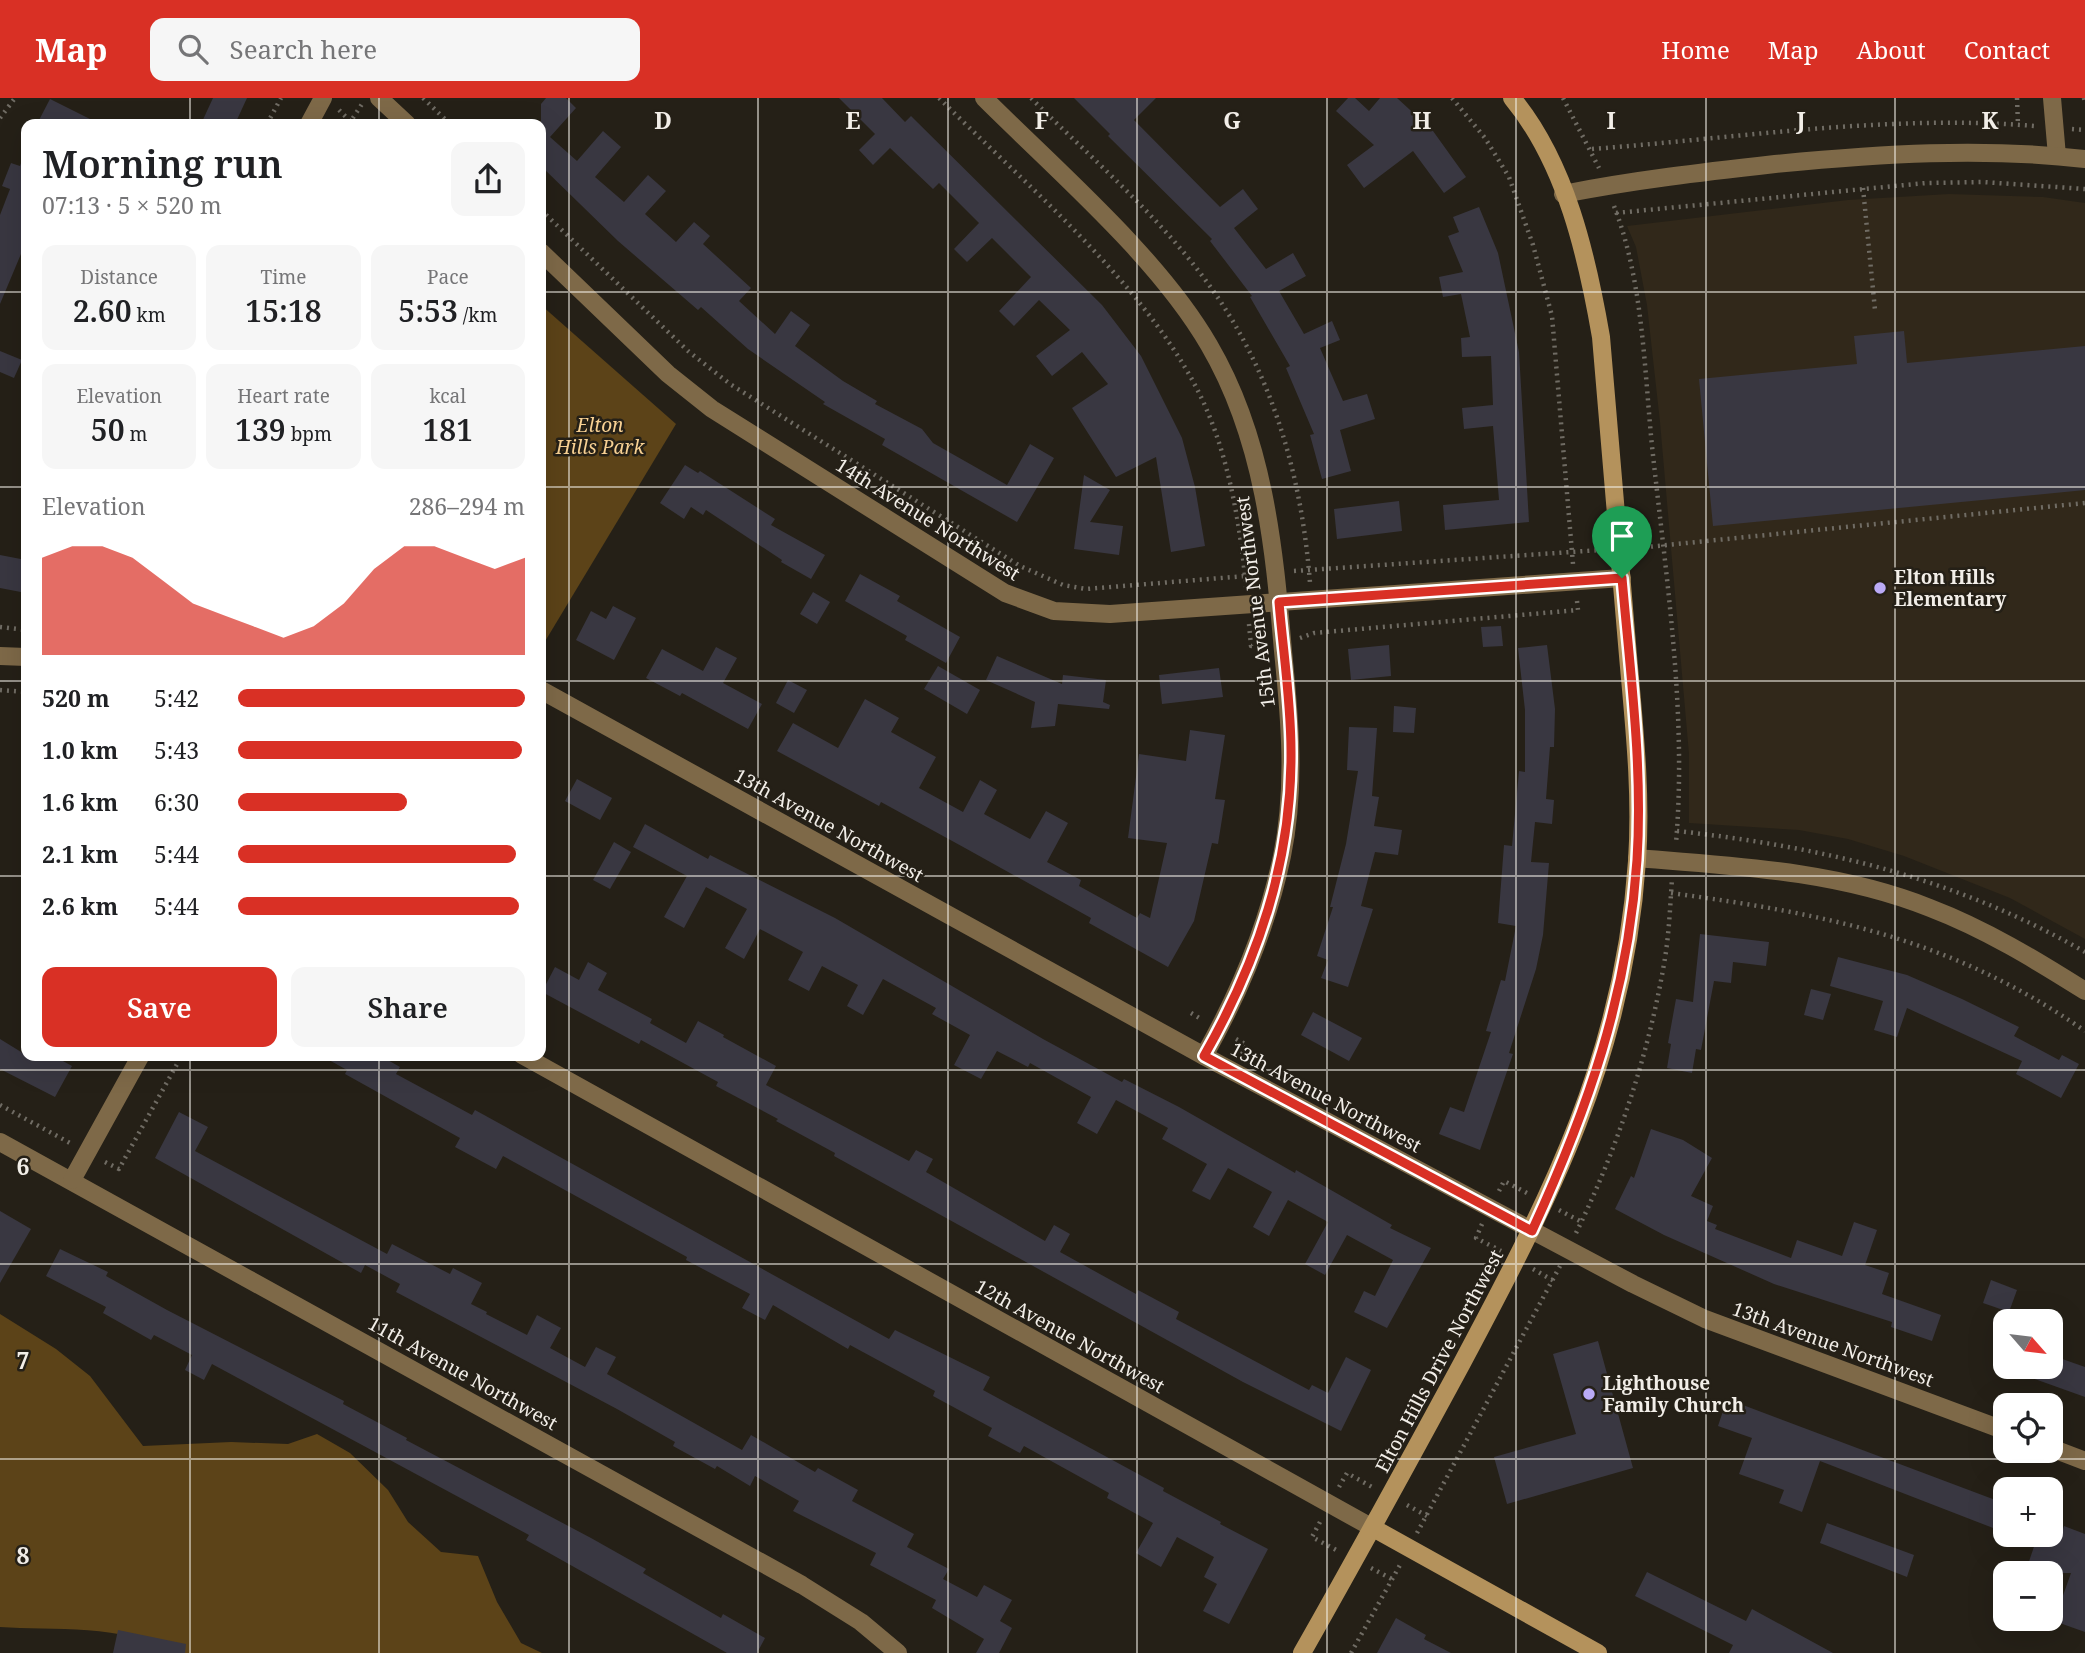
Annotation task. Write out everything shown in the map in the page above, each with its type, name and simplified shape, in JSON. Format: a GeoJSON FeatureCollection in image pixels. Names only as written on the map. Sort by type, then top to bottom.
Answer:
{"type":"FeatureCollection","features":[{"type":"Feature","properties":{"kind":"main road","name":"Elton Hills Drive Northwest"},"geometry":{"type":"LineString","coordinates":[[1302,1653],[1373,1528],[1532,1231],[1577,1130],[1605,1049],[1624,959],[1637,858],[1636,755],[1601,337],[1592,286],[1563,194],[1544,147],[1512,98]]}},
{"type":"Feature","properties":{"kind":"main road","name":"12th Avenue Northwest"},"geometry":{"type":"LineString","coordinates":[[1373,1528],[1598,1653]]}},
{"type":"Feature","properties":{"kind":"street"},"geometry":{"type":"LineString","coordinates":[[312,119],[323,98]]}},
{"type":"Feature","properties":{"kind":"street"},"geometry":{"type":"LineString","coordinates":[[379,98],[402,119]]}},
{"type":"Feature","properties":{"kind":"street","name":"15th Avenue Northwest"},"geometry":{"type":"LineString","coordinates":[[985,98],[1159,275],[1208,343],[1244,417],[1270,520],[1291,750],[1283,853],[1251,966],[1204,1056]]}},
{"type":"Feature","properties":{"kind":"street"},"geometry":{"type":"LineString","coordinates":[[2052,98],[2057,156]]}},
{"type":"Feature","properties":{"kind":"street"},"geometry":{"type":"LineString","coordinates":[[1563,194],[1665,176],[1880,154],[1997,152],[2085,159]]}},
{"type":"Feature","properties":{"kind":"street","name":"14th Avenue Northwest"},"geometry":{"type":"LineString","coordinates":[[546,257],[668,374],[712,409],[1005,593],[1054,611],[1082,614],[1622,578]]}},
{"type":"Feature","properties":{"kind":"street"},"geometry":{"type":"LineString","coordinates":[[0,656],[21,657]]}},
{"type":"Feature","properties":{"kind":"street","name":"13th Avenue Northwest"},"geometry":{"type":"LineString","coordinates":[[546,693],[1204,1056],[1532,1231],[1705,1318],[1993,1426]]}},
{"type":"Feature","properties":{"kind":"street"},"geometry":{"type":"LineString","coordinates":[[1637,858],[1738,866],[1844,883],[1887,894],[1971,925],[2085,991]]}},
{"type":"Feature","properties":{"kind":"street"},"geometry":{"type":"LineString","coordinates":[[72,1180],[138,1061]]}},
{"type":"Feature","properties":{"kind":"street","name":"12th Avenue Northwest"},"geometry":{"type":"LineString","coordinates":[[533,1061],[1373,1528]]}},
{"type":"Feature","properties":{"kind":"street","name":"11th Avenue Northwest"},"geometry":{"type":"LineString","coordinates":[[0,1142],[802,1585],[861,1622],[892,1651]]}},
{"type":"Feature","properties":{"kind":"street"},"geometry":{"type":"LineString","coordinates":[[2063,1453],[2085,1461]]}},
{"type":"Feature","properties":{"kind":"path"},"geometry":{"type":"LineString","coordinates":[[0,118],[15,98]]}},
{"type":"Feature","properties":{"kind":"path"},"geometry":{"type":"LineString","coordinates":[[270,119],[281,98]]}},
{"type":"Feature","properties":{"kind":"path"},"geometry":{"type":"LineString","coordinates":[[352,119],[366,98]]}},
{"type":"Feature","properties":{"kind":"path"},"geometry":{"type":"LineString","coordinates":[[423,98],[445,119]]}},
{"type":"Feature","properties":{"kind":"path"},"geometry":{"type":"LineString","coordinates":[[546,215],[688,351],[730,384],[1020,566],[1063,585],[1086,589],[1245,576],[1238,525],[1213,427],[1181,360],[1135,296],[939,98]]}},
{"type":"Feature","properties":{"kind":"path"},"geometry":{"type":"LineString","coordinates":[[1309,569],[1572,552],[1552,316],[1533,245],[1509,177],[1485,138],[1452,98]]}},
{"type":"Feature","properties":{"kind":"path"},"geometry":{"type":"LineString","coordinates":[[1563,98],[1592,149],[1895,124],[1980,121],[2018,125],[2017,98]]}},
{"type":"Feature","properties":{"kind":"path"},"geometry":{"type":"LineString","coordinates":[[2084,98],[2085,104]]}},
{"type":"Feature","properties":{"kind":"path"},"geometry":{"type":"LineString","coordinates":[[1676,831],[1681,755],[1663,546],[1634,278],[1616,213],[1863,188],[1983,182],[2085,189]]}},
{"type":"Feature","properties":{"kind":"path"},"geometry":{"type":"LineString","coordinates":[[1863,188],[1875,310]]}},
{"type":"Feature","properties":{"kind":"path"},"geometry":{"type":"LineString","coordinates":[[1663,546],[2085,503]]}},
{"type":"Feature","properties":{"kind":"path"},"geometry":{"type":"LineString","coordinates":[[1314,633],[1578,610]]}},
{"type":"Feature","properties":{"kind":"path"},"geometry":{"type":"LineString","coordinates":[[0,627],[21,629]]}},
{"type":"Feature","properties":{"kind":"path"},"geometry":{"type":"LineString","coordinates":[[0,690],[21,692]]}},
{"type":"Feature","properties":{"kind":"path"},"geometry":{"type":"LineString","coordinates":[[1582,1222],[1612,1153],[1648,1037],[1664,965],[1671,893],[1761,905],[1849,923],[1921,944],[1966,962],[2085,1031]]}},
{"type":"Feature","properties":{"kind":"path"},"geometry":{"type":"LineString","coordinates":[[119,1169],[179,1061]]}},
{"type":"Feature","properties":{"kind":"path"},"geometry":{"type":"LineString","coordinates":[[0,1105],[62,1139]]}},
{"type":"Feature","properties":{"kind":"path"},"geometry":{"type":"LineString","coordinates":[[1427,1516],[1554,1281]]}},
{"type":"Feature","properties":{"kind":"path"},"geometry":{"type":"LineString","coordinates":[[1350,1653],[1392,1579]]}},
{"type":"Feature","properties":{"kind":"shaded area","name":"Elton Hills Elementary"},"geometry":{"type":"Polygon","coordinates":[[[1949,194],[2043,197],[2085,203],[2085,939],[2010,898],[1904,856],[1848,839],[1799,830],[1689,823],[1689,754],[1660,422],[1647,305],[1636,247],[1627,226],[1848,200],[1949,194]]]}},
{"type":"Feature","properties":{"kind":"green space","name":"Elton Hills Park"},"geometry":{"type":"Polygon","coordinates":[[[546,309],[676,424],[546,640],[546,309]]]}},
{"type":"Feature","properties":{"kind":"green space"},"geometry":{"type":"Polygon","coordinates":[[[0,1314],[56,1349],[90,1376],[143,1446],[231,1442],[288,1444],[317,1434],[350,1453],[388,1490],[408,1522],[441,1552],[478,1556],[497,1602],[521,1643],[542,1653],[169,1653],[152,1643],[111,1633],[0,1627],[0,1314]]]}},
{"type":"Feature","properties":{"kind":"building"},"geometry":{"type":"Polygon","coordinates":[[[213,98],[247,98],[237,119],[203,119],[213,98]]]}},
{"type":"Feature","properties":{"kind":"building"},"geometry":{"type":"Polygon","coordinates":[[[546,98],[566,98],[576,108],[550,137],[577,161],[603,131],[621,147],[595,177],[624,202],[648,175],[666,191],[645,214],[676,242],[694,222],[710,236],[703,244],[751,288],[739,301],[775,334],[791,311],[810,325],[795,346],[843,381],[877,401],[875,404],[922,429],[933,443],[1007,485],[1030,444],[1054,458],[1017,522],[882,445],[885,439],[823,404],[825,402],[748,349],[701,307],[698,310],[618,241],[546,171],[546,119],[541,119],[541,104],[546,98]]]}},
{"type":"Feature","properties":{"kind":"building"},"geometry":{"type":"Polygon","coordinates":[[[839,98],[882,98],[905,122],[911,116],[1102,305],[1141,356],[1182,438],[1195,487],[1205,546],[1171,552],[1156,457],[1116,477],[1072,408],[1108,384],[1082,352],[1052,376],[1036,356],[1070,330],[1039,300],[1014,326],[999,311],[1031,277],[992,238],[967,262],[954,249],[979,223],[939,183],[933,189],[890,148],[873,165],[859,150],[875,134],[839,98]]]}},
{"type":"Feature","properties":{"kind":"building"},"geometry":{"type":"Polygon","coordinates":[[[1074,98],[1156,98],[1134,120],[1220,207],[1243,189],[1258,209],[1234,228],[1266,269],[1293,253],[1306,276],[1279,291],[1304,334],[1332,321],[1340,340],[1320,348],[1343,401],[1367,394],[1375,419],[1340,430],[1351,471],[1322,479],[1310,435],[1314,434],[1286,368],[1290,366],[1250,297],[1252,296],[1210,241],[1212,239],[1108,136],[1110,134],[1074,98]]]}},
{"type":"Feature","properties":{"kind":"building"},"geometry":{"type":"Polygon","coordinates":[[[1348,98],[1355,98],[1369,111],[1380,98],[1397,98],[1433,131],[1466,177],[1444,193],[1413,151],[1364,188],[1347,165],[1374,145],[1336,111],[1348,98]]]}},
{"type":"Feature","properties":{"kind":"building"},"geometry":{"type":"Polygon","coordinates":[[[50,99],[90,119],[40,119],[50,99]]]}},
{"type":"Feature","properties":{"kind":"building"},"geometry":{"type":"Polygon","coordinates":[[[11,163],[20,166],[21,163],[21,254],[0,304],[0,215],[10,189],[2,186],[11,163]]]}},
{"type":"Feature","properties":{"kind":"building"},"geometry":{"type":"Polygon","coordinates":[[[1479,207],[1498,253],[1519,352],[1529,522],[1445,530],[1443,505],[1499,500],[1493,426],[1464,429],[1462,408],[1493,405],[1491,356],[1462,357],[1461,338],[1470,337],[1461,294],[1443,297],[1439,277],[1463,272],[1448,236],[1459,232],[1453,217],[1479,207]]]}},
{"type":"Feature","properties":{"kind":"building","name":"Elton Hills Elementary"},"geometry":{"type":"Polygon","coordinates":[[[1904,331],[1907,363],[2085,346],[2085,490],[1713,526],[1699,379],[1857,364],[1854,336],[1904,331]]]}},
{"type":"Feature","properties":{"kind":"building"},"geometry":{"type":"Polygon","coordinates":[[[0,351],[21,360],[14,378],[0,372],[0,351]]]}},
{"type":"Feature","properties":{"kind":"building"},"geometry":{"type":"Polygon","coordinates":[[[685,465],[698,473],[700,471],[775,519],[771,525],[825,555],[811,579],[781,562],[782,560],[706,510],[703,515],[691,507],[684,519],[660,503],[685,465]]]}},
{"type":"Feature","properties":{"kind":"building"},"geometry":{"type":"Polygon","coordinates":[[[1084,475],[1110,490],[1090,522],[1123,526],[1119,555],[1074,549],[1084,475]]]}},
{"type":"Feature","properties":{"kind":"building"},"geometry":{"type":"Polygon","coordinates":[[[1399,501],[1402,531],[1337,539],[1334,509],[1399,501]]]}},
{"type":"Feature","properties":{"kind":"building"},"geometry":{"type":"Polygon","coordinates":[[[0,555],[21,559],[21,592],[0,588],[0,555]]]}},
{"type":"Feature","properties":{"kind":"building"},"geometry":{"type":"Polygon","coordinates":[[[860,574],[900,596],[897,601],[960,637],[946,663],[905,640],[907,636],[845,601],[860,574]]]}},
{"type":"Feature","properties":{"kind":"building"},"geometry":{"type":"Polygon","coordinates":[[[813,592],[830,602],[817,624],[800,614],[813,592]]]}},
{"type":"Feature","properties":{"kind":"building"},"geometry":{"type":"Polygon","coordinates":[[[613,606],[636,618],[614,660],[576,640],[591,611],[606,619],[613,606]]]}},
{"type":"Feature","properties":{"kind":"building"},"geometry":{"type":"Polygon","coordinates":[[[1501,626],[1503,646],[1483,647],[1481,627],[1501,626]]]}},
{"type":"Feature","properties":{"kind":"building"},"geometry":{"type":"Polygon","coordinates":[[[1389,645],[1391,676],[1351,680],[1348,649],[1389,645]]]}},
{"type":"Feature","properties":{"kind":"building"},"geometry":{"type":"Polygon","coordinates":[[[1547,645],[1555,709],[1554,747],[1550,747],[1546,799],[1554,800],[1552,824],[1535,822],[1531,862],[1549,863],[1543,935],[1536,969],[1509,1053],[1513,1054],[1480,1150],[1439,1134],[1450,1107],[1464,1112],[1491,1032],[1486,1031],[1501,980],[1505,981],[1516,926],[1498,923],[1504,845],[1512,846],[1519,771],[1525,772],[1525,710],[1518,648],[1547,645]]]}},
{"type":"Feature","properties":{"kind":"building"},"geometry":{"type":"Polygon","coordinates":[[[716,647],[737,658],[723,683],[762,704],[748,729],[682,693],[680,696],[646,678],[662,649],[703,671],[716,647]]]}},
{"type":"Feature","properties":{"kind":"building"},"geometry":{"type":"Polygon","coordinates":[[[997,656],[1062,684],[1063,675],[1106,680],[1103,702],[1110,705],[1109,709],[1058,704],[1055,726],[1031,728],[1035,702],[986,680],[997,656]]]}},
{"type":"Feature","properties":{"kind":"building"},"geometry":{"type":"Polygon","coordinates":[[[938,666],[980,690],[967,714],[924,689],[938,666]]]}},
{"type":"Feature","properties":{"kind":"building"},"geometry":{"type":"Polygon","coordinates":[[[1219,668],[1223,697],[1162,704],[1159,675],[1219,668]]]}},
{"type":"Feature","properties":{"kind":"building"},"geometry":{"type":"Polygon","coordinates":[[[788,680],[807,690],[794,713],[776,703],[788,680]]]}},
{"type":"Feature","properties":{"kind":"building"},"geometry":{"type":"Polygon","coordinates":[[[865,699],[899,718],[891,732],[936,757],[919,788],[963,812],[980,780],[997,790],[984,814],[1030,839],[1046,811],[1068,823],[1047,862],[1081,880],[1079,886],[1137,918],[1140,913],[1150,918],[1167,843],[1128,838],[1139,754],[1186,761],[1190,730],[1225,735],[1215,799],[1225,800],[1218,844],[1212,843],[1194,921],[1168,967],[1089,923],[1091,918],[965,848],[881,802],[879,806],[777,751],[793,723],[838,748],[865,699]]]}},
{"type":"Feature","properties":{"kind":"building"},"geometry":{"type":"Polygon","coordinates":[[[1394,706],[1416,708],[1414,733],[1393,732],[1394,706]]]}},
{"type":"Feature","properties":{"kind":"building"},"geometry":{"type":"Polygon","coordinates":[[[1349,727],[1377,728],[1372,796],[1379,797],[1374,826],[1402,830],[1398,855],[1375,852],[1361,906],[1373,909],[1348,987],[1321,978],[1328,960],[1317,956],[1333,907],[1330,907],[1346,844],[1358,771],[1347,770],[1349,727]]]}},
{"type":"Feature","properties":{"kind":"building"},"geometry":{"type":"Polygon","coordinates":[[[577,779],[612,798],[600,820],[565,801],[577,779]]]}},
{"type":"Feature","properties":{"kind":"building"},"geometry":{"type":"Polygon","coordinates":[[[645,824],[708,859],[710,855],[835,918],[1043,1039],[1122,1082],[1124,1079],[1179,1107],[1295,1173],[1296,1170],[1392,1225],[1390,1228],[1431,1248],[1387,1328],[1354,1312],[1364,1291],[1375,1296],[1393,1260],[1347,1235],[1325,1275],[1305,1264],[1328,1222],[1288,1200],[1269,1236],[1253,1227],[1272,1192],[1228,1168],[1210,1200],[1192,1191],[1207,1164],[1162,1139],[1168,1128],[1116,1100],[1097,1134],[1077,1123],[1091,1097],[1030,1063],[1028,1067],[997,1051],[981,1079],[954,1065],[970,1035],[932,1014],[936,1008],[883,979],[863,1015],[847,1006],[858,985],[822,966],[809,991],[788,980],[803,952],[760,929],[744,959],[725,948],[747,909],[706,887],[684,928],[664,917],[687,876],[633,847],[645,824]]]}},
{"type":"Feature","properties":{"kind":"building"},"geometry":{"type":"Polygon","coordinates":[[[614,842],[631,852],[610,889],[593,880],[614,842]]]}},
{"type":"Feature","properties":{"kind":"building"},"geometry":{"type":"Polygon","coordinates":[[[1700,934],[1769,942],[1766,966],[1733,962],[1731,983],[1714,981],[1701,1050],[1696,1049],[1692,1073],[1667,1068],[1671,1044],[1668,1043],[1676,999],[1693,1002],[1700,934]]]}},
{"type":"Feature","properties":{"kind":"building"},"geometry":{"type":"Polygon","coordinates":[[[1838,957],[1907,975],[1962,999],[2019,1027],[2014,1036],[2059,1060],[2062,1055],[2079,1064],[2061,1098],[2016,1074],[2022,1061],[1907,1008],[1897,1037],[1874,1030],[1883,1001],[1830,986],[1838,957]]]}},
{"type":"Feature","properties":{"kind":"building"},"geometry":{"type":"Polygon","coordinates":[[[588,962],[607,973],[598,990],[652,1019],[650,1023],[686,1043],[698,1021],[724,1035],[723,1037],[776,1066],[766,1085],[909,1161],[916,1150],[933,1159],[926,1172],[1045,1241],[1054,1225],[1070,1234],[1060,1252],[1136,1294],[1138,1290],[1179,1312],[1176,1319],[1309,1390],[1312,1385],[1328,1393],[1346,1357],[1371,1370],[1341,1431],[1243,1382],[834,1156],[835,1153],[776,1121],[778,1119],[716,1086],[718,1082],[641,1040],[639,1044],[546,994],[546,984],[555,967],[579,980],[588,962]]]}},
{"type":"Feature","properties":{"kind":"building"},"geometry":{"type":"Polygon","coordinates":[[[1811,989],[1831,994],[1823,1020],[1804,1015],[1811,989]]]}},
{"type":"Feature","properties":{"kind":"building"},"geometry":{"type":"Polygon","coordinates":[[[1313,1012],[1362,1038],[1349,1061],[1301,1035],[1313,1012]]]}},
{"type":"Feature","properties":{"kind":"building"},"geometry":{"type":"Polygon","coordinates":[[[0,1039],[21,1052],[21,1061],[63,1061],[72,1066],[55,1097],[0,1069],[0,1039]]]}},
{"type":"Feature","properties":{"kind":"building"},"geometry":{"type":"Polygon","coordinates":[[[331,1061],[390,1061],[400,1067],[396,1074],[472,1115],[475,1110],[889,1339],[895,1330],[990,1377],[983,1390],[1164,1488],[1163,1491],[1268,1549],[1229,1624],[1203,1611],[1217,1584],[1204,1577],[1214,1557],[1177,1537],[1161,1567],[1136,1553],[1153,1523],[1107,1498],[1109,1493],[1024,1446],[1020,1453],[988,1436],[992,1428],[933,1396],[935,1391],[850,1345],[848,1349],[773,1305],[765,1320],[742,1308],[750,1294],[503,1156],[496,1169],[455,1147],[460,1138],[345,1074],[347,1070],[331,1061]]]}},
{"type":"Feature","properties":{"kind":"building"},"geometry":{"type":"Polygon","coordinates":[[[179,1112],[208,1127],[195,1151],[387,1254],[392,1244],[450,1274],[453,1268],[482,1283],[471,1304],[487,1312],[486,1314],[527,1335],[537,1315],[561,1328],[550,1348],[585,1367],[596,1347],[616,1357],[607,1374],[742,1450],[751,1435],[815,1472],[818,1468],[858,1490],[852,1501],[914,1534],[907,1547],[949,1569],[943,1579],[977,1597],[984,1585],[1012,1600],[1000,1621],[1012,1628],[999,1653],[976,1653],[984,1639],[932,1608],[936,1600],[870,1565],[876,1553],[793,1511],[799,1501],[755,1476],[750,1486],[717,1466],[715,1469],[673,1446],[675,1442],[617,1409],[396,1292],[400,1284],[365,1265],[361,1273],[155,1158],[179,1112]]]}},
{"type":"Feature","properties":{"kind":"building"},"geometry":{"type":"Polygon","coordinates":[[[1651,1129],[1683,1140],[1712,1158],[1691,1196],[1713,1206],[1707,1221],[1717,1225],[1715,1229],[1791,1258],[1797,1240],[1842,1256],[1854,1222],[1877,1230],[1865,1265],[1889,1273],[1882,1294],[1941,1315],[1932,1341],[1891,1327],[1892,1322],[1774,1284],[1664,1235],[1615,1209],[1631,1176],[1634,1178],[1651,1129]]]}},
{"type":"Feature","properties":{"kind":"building"},"geometry":{"type":"Polygon","coordinates":[[[0,1211],[31,1229],[0,1283],[0,1211]]]}},
{"type":"Feature","properties":{"kind":"building"},"geometry":{"type":"Polygon","coordinates":[[[60,1249],[108,1272],[106,1276],[167,1310],[344,1401],[343,1404],[407,1438],[406,1440],[646,1569],[643,1573],[721,1618],[723,1614],[765,1638],[757,1653],[727,1653],[526,1540],[529,1535],[212,1364],[204,1380],[185,1370],[192,1355],[154,1335],[151,1340],[103,1313],[106,1307],[46,1276],[60,1249]]]}},
{"type":"Feature","properties":{"kind":"building"},"geometry":{"type":"Polygon","coordinates":[[[1991,1280],[2017,1290],[2010,1309],[2000,1309],[1983,1303],[1991,1280]]]}},
{"type":"Feature","properties":{"kind":"building","name":"Lighthouse Family Church"},"geometry":{"type":"Polygon","coordinates":[[[1598,1341],[1633,1468],[1507,1504],[1494,1457],[1576,1434],[1553,1354],[1598,1341]]]}},
{"type":"Feature","properties":{"kind":"building"},"geometry":{"type":"Polygon","coordinates":[[[2063,1359],[2085,1367],[2085,1397],[2035,1379],[2063,1379],[2063,1359]]]}},
{"type":"Feature","properties":{"kind":"building"},"geometry":{"type":"Polygon","coordinates":[[[1727,1399],[1993,1499],[1993,1528],[1820,1461],[1802,1512],[1779,1503],[1784,1490],[1739,1474],[1752,1438],[1718,1426],[1727,1399]]]}},
{"type":"Feature","properties":{"kind":"building"},"geometry":{"type":"Polygon","coordinates":[[[1827,1523],[1914,1555],[1907,1577],[1820,1543],[1827,1523]]]}},
{"type":"Feature","properties":{"kind":"building"},"geometry":{"type":"Polygon","coordinates":[[[2064,1526],[2085,1534],[2085,1632],[2063,1624],[2063,1596],[2071,1573],[2063,1573],[2063,1561],[2029,1561],[2034,1547],[2063,1547],[2064,1526]]]}},
{"type":"Feature","properties":{"kind":"building"},"geometry":{"type":"Polygon","coordinates":[[[1647,1572],[1746,1621],[1752,1609],[1833,1653],[1729,1653],[1733,1645],[1635,1596],[1647,1572]]]}},
{"type":"Feature","properties":{"kind":"building"},"geometry":{"type":"Polygon","coordinates":[[[1396,1618],[1426,1635],[1424,1639],[1451,1653],[1377,1653],[1396,1618]]]}},
{"type":"Feature","properties":{"kind":"building"},"geometry":{"type":"Polygon","coordinates":[[[118,1630],[186,1644],[185,1653],[113,1653],[118,1630]]]}},
{"type":"Feature","properties":{"kind":"place","name":"Elton Hills Elementary"},"geometry":{"type":"Point","coordinates":[1880,588]}},
{"type":"Feature","properties":{"kind":"place","name":"Lighthouse Family Church"},"geometry":{"type":"Point","coordinates":[1589,1394]}},
{"type":"Feature","properties":{"kind":"route"},"geometry":{"type":"LineString","coordinates":[[1622,578],[1636,755],[1637,858],[1632,908],[1605,1049],[1577,1130],[1532,1231],[1204,1056],[1251,966],[1265,925],[1283,853],[1291,750],[1279,602],[1622,578]]}}]}
